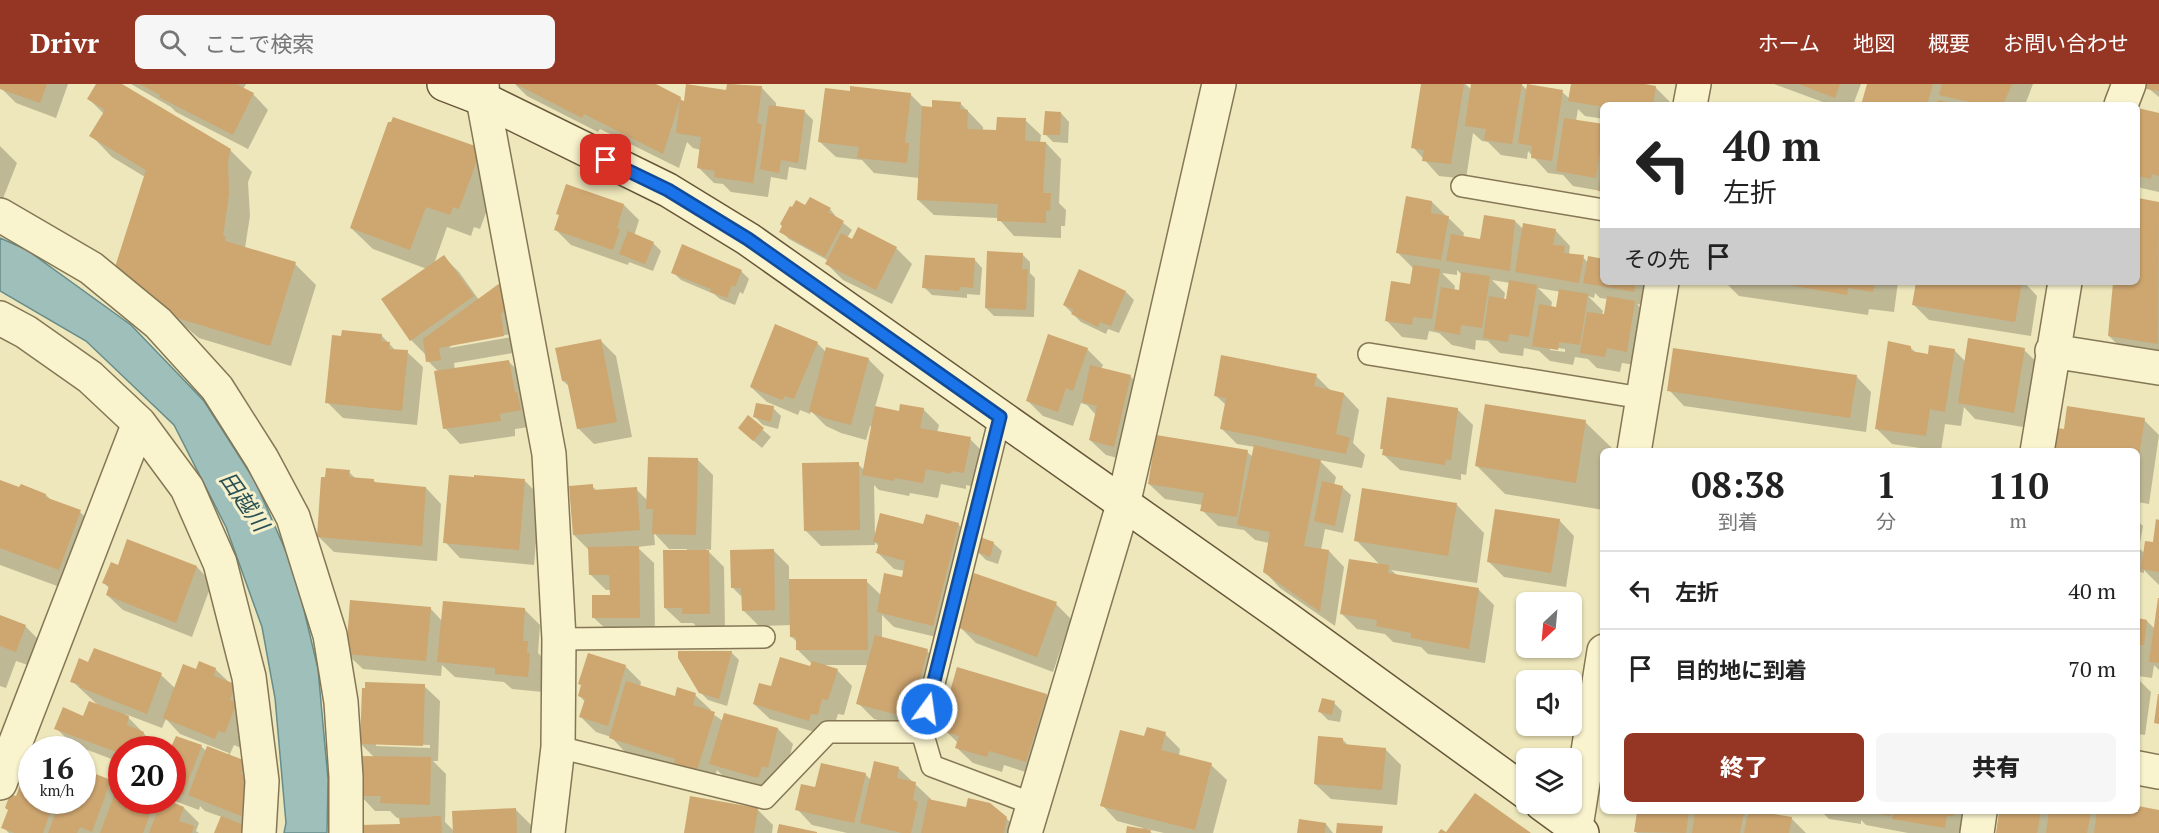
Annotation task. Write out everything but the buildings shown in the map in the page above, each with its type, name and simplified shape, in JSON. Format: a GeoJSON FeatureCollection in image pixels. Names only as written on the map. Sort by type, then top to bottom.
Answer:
{"type":"FeatureCollection","features":[{"type":"Feature","properties":{"kind":"street"},"geometry":{"type":"LineString","coordinates":[[444,84],[482,91],[668,190],[748,239],[1283,616],[1516,785]]}},
{"type":"Feature","properties":{"kind":"street"},"geometry":{"type":"LineString","coordinates":[[1029,819],[1123,505],[1219,84]]}},
{"type":"Feature","properties":{"kind":"street"},"geometry":{"type":"LineString","coordinates":[[1691,102],[1694,84]]}},
{"type":"Feature","properties":{"kind":"street"},"geometry":{"type":"LineString","coordinates":[[2122,102],[2129,84]]}},
{"type":"Feature","properties":{"kind":"street"},"geometry":{"type":"LineString","coordinates":[[482,91],[549,454],[559,639],[558,747],[548,833]]}},
{"type":"Feature","properties":{"kind":"street"},"geometry":{"type":"LineString","coordinates":[[0,215],[91,268],[158,323],[217,388],[262,459],[293,517],[330,635],[341,702],[346,777],[346,833]]}},
{"type":"Feature","properties":{"kind":"street"},"geometry":{"type":"LineString","coordinates":[[1635,448],[1661,285]]}},
{"type":"Feature","properties":{"kind":"street"},"geometry":{"type":"LineString","coordinates":[[2038,448],[2064,285]]}},
{"type":"Feature","properties":{"kind":"street"},"geometry":{"type":"LineString","coordinates":[[0,318],[26,332],[90,377],[139,423],[187,488],[220,563],[249,677],[262,781],[260,833]]}},
{"type":"Feature","properties":{"kind":"street"},"geometry":{"type":"LineString","coordinates":[[2052,351],[2159,368]]}},
{"type":"Feature","properties":{"kind":"street"},"geometry":{"type":"LineString","coordinates":[[0,783],[139,423]]}},
{"type":"Feature","properties":{"kind":"street"},"geometry":{"type":"LineString","coordinates":[[1555,814],[1578,832],[1600,679]]}},
{"type":"Feature","properties":{"kind":"street"},"geometry":{"type":"LineString","coordinates":[[2140,768],[2159,772]]}},
{"type":"Feature","properties":{"kind":"street"},"geometry":{"type":"LineString","coordinates":[[1977,833],[1980,814]]}},
{"type":"Feature","properties":{"kind":"lane"},"geometry":{"type":"LineString","coordinates":[[1462,186],[1600,209]]}},
{"type":"Feature","properties":{"kind":"lane"},"geometry":{"type":"LineString","coordinates":[[1369,354],[1642,398]]}},
{"type":"Feature","properties":{"kind":"lane"},"geometry":{"type":"LineString","coordinates":[[1000,417],[922,732],[932,766],[1029,819]]}},
{"type":"Feature","properties":{"kind":"lane"},"geometry":{"type":"LineString","coordinates":[[559,639],[764,637]]}},
{"type":"Feature","properties":{"kind":"lane"},"geometry":{"type":"LineString","coordinates":[[558,747],[765,798],[828,732],[922,732]]}},
{"type":"Feature","properties":{"kind":"water","name":"田越川"},"geometry":{"type":"Polygon","coordinates":[[[0,238],[27,250],[131,325],[204,401],[255,481],[295,572],[318,669],[328,779],[327,833],[284,833],[286,823],[275,698],[262,627],[226,527],[174,425],[86,341],[0,291],[0,238]]]}},
{"type":"Feature","properties":{"kind":"route"},"geometry":{"type":"LineString","coordinates":[[606,160],[668,190],[748,239],[1000,417],[927,709]]}}]}
